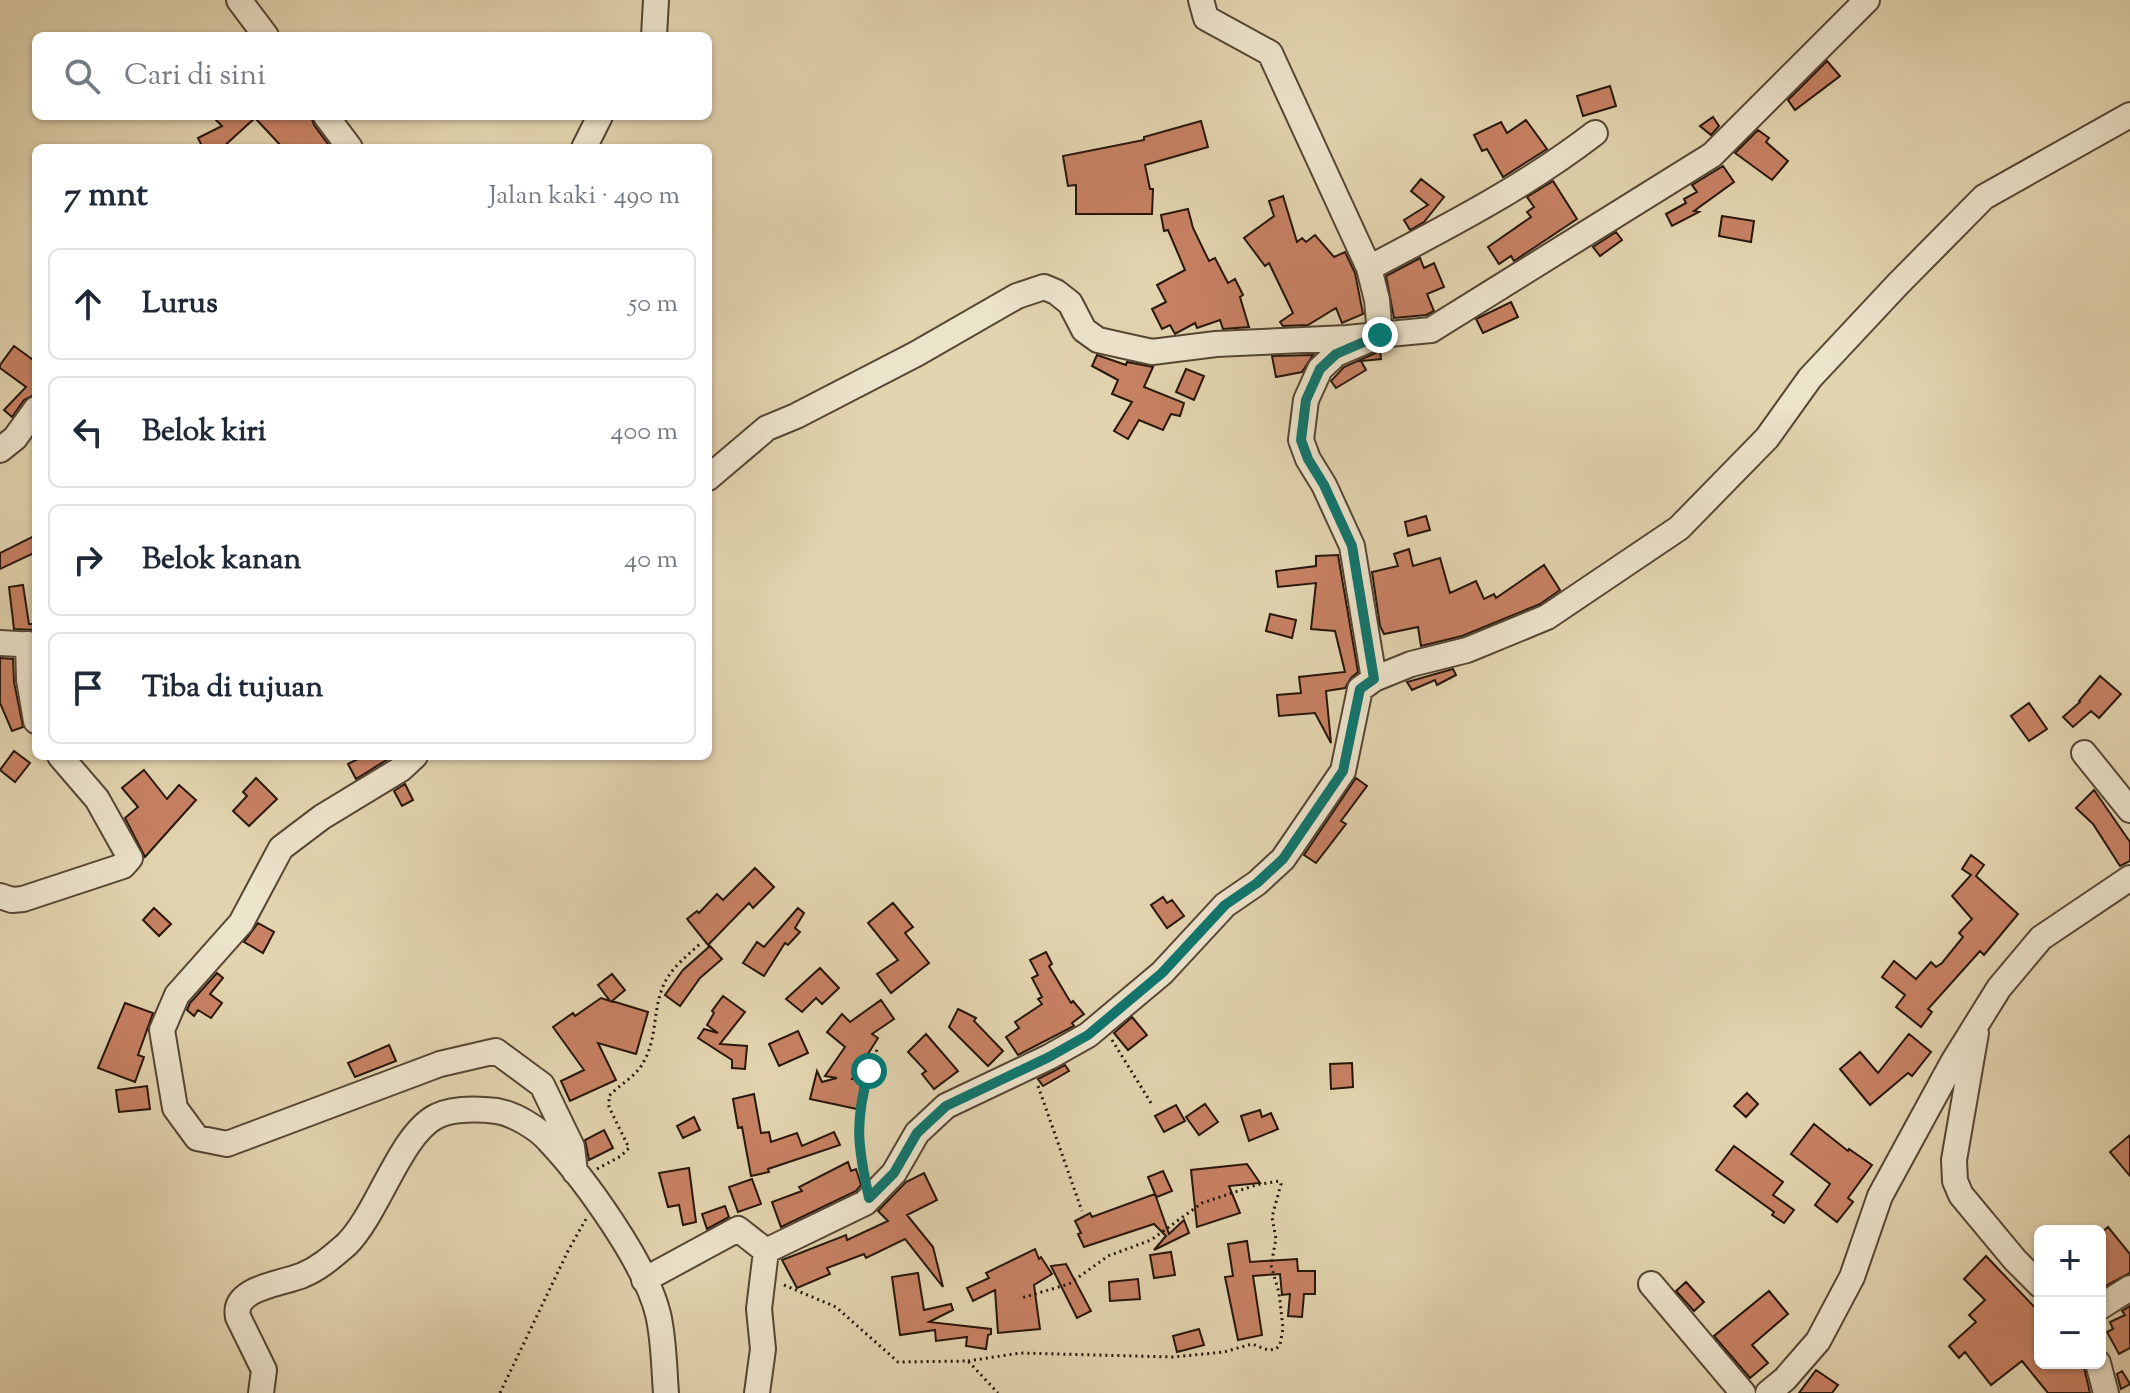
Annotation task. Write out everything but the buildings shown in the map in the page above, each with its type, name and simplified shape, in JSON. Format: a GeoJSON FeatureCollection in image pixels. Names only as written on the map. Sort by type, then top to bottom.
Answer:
{"type":"FeatureCollection","features":[{"type":"Feature","properties":{"kind":"street"},"geometry":{"type":"LineString","coordinates":[[239,0],[263,32]]}},
{"type":"Feature","properties":{"kind":"street"},"geometry":{"type":"LineString","coordinates":[[654,32],[656,0]]}},
{"type":"Feature","properties":{"kind":"street"},"geometry":{"type":"LineString","coordinates":[[1201,0],[1206,18],[1270,53],[1369,268],[1377,300],[1380,335]]}},
{"type":"Feature","properties":{"kind":"street"},"geometry":{"type":"LineString","coordinates":[[712,475],[767,428],[916,354],[1017,296],[1044,287],[1070,303],[1084,330],[1098,340],[1152,352],[1216,344],[1431,330],[1712,155],[1867,0]]}},
{"type":"Feature","properties":{"kind":"street"},"geometry":{"type":"LineString","coordinates":[[764,1263],[865,1203],[894,1173],[917,1133],[946,1106],[1088,1035],[1162,973],[1225,905],[1257,883],[1283,859],[1343,771],[1360,689],[1374,679],[1411,664],[1467,650],[1547,617],[1679,528],[1767,438],[1810,378],[1984,197],[2130,115]]}},
{"type":"Feature","properties":{"kind":"street"},"geometry":{"type":"LineString","coordinates":[[329,120],[347,144]]}},
{"type":"Feature","properties":{"kind":"street"},"geometry":{"type":"LineString","coordinates":[[586,144],[598,120]]}},
{"type":"Feature","properties":{"kind":"street"},"geometry":{"type":"LineString","coordinates":[[1369,268],[1474,213],[1535,176],[1595,133]]}},
{"type":"Feature","properties":{"kind":"street"},"geometry":{"type":"LineString","coordinates":[[1374,679],[1352,546],[1301,440],[1306,400],[1320,369],[1336,354],[1380,335]]}},
{"type":"Feature","properties":{"kind":"street"},"geometry":{"type":"LineString","coordinates":[[0,450],[15,438],[32,415]]}},
{"type":"Feature","properties":{"kind":"street"},"geometry":{"type":"LineString","coordinates":[[0,643],[32,644]]}},
{"type":"Feature","properties":{"kind":"street"},"geometry":{"type":"LineString","coordinates":[[2084,753],[2130,810]]}},
{"type":"Feature","properties":{"kind":"street"},"geometry":{"type":"LineString","coordinates":[[0,896],[12,900],[23,899],[123,866],[130,858],[97,799],[63,760]]}},
{"type":"Feature","properties":{"kind":"street"},"geometry":{"type":"LineString","coordinates":[[403,760],[281,848],[241,923],[177,995],[162,1030],[175,1108],[197,1138],[227,1144],[440,1064],[496,1051],[542,1085],[572,1147],[577,1175]]}},
{"type":"Feature","properties":{"kind":"street"},"geometry":{"type":"LineString","coordinates":[[1768,1393],[1785,1379],[1818,1341],[1852,1277],[1880,1196],[1953,1062],[1999,988],[2041,938],[2130,878]]}},
{"type":"Feature","properties":{"kind":"street"},"geometry":{"type":"LineString","coordinates":[[1983,1012],[1977,1027],[1954,1160],[1955,1181],[1961,1195],[2034,1279]]}},
{"type":"Feature","properties":{"kind":"street"},"geometry":{"type":"LineString","coordinates":[[261,1393],[264,1370],[238,1317],[240,1302],[262,1288],[301,1276],[333,1257],[353,1238],[414,1136],[437,1116],[465,1110],[500,1111],[536,1129],[577,1175],[629,1247],[659,1316],[666,1393]]}},
{"type":"Feature","properties":{"kind":"street"},"geometry":{"type":"LineString","coordinates":[[644,1280],[738,1229],[764,1263],[759,1309],[763,1349],[757,1393]]}},
{"type":"Feature","properties":{"kind":"street"},"geometry":{"type":"LineString","coordinates":[[1651,1284],[1743,1393]]}},
{"type":"Feature","properties":{"kind":"street"},"geometry":{"type":"LineString","coordinates":[[2106,1303],[2130,1288]]}},
{"type":"Feature","properties":{"kind":"street"},"geometry":{"type":"LineString","coordinates":[[2100,1369],[2106,1393]]}},
{"type":"Feature","properties":{"kind":"path"},"geometry":{"type":"LineString","coordinates":[[577,1175],[621,1156],[629,1148],[609,1107],[609,1096],[644,1062],[657,1024],[656,1010],[665,980],[702,942]]}},
{"type":"Feature","properties":{"kind":"path"},"geometry":{"type":"LineString","coordinates":[[1102,1022],[1151,1103]]}},
{"type":"Feature","properties":{"kind":"path"},"geometry":{"type":"LineString","coordinates":[[869,1198],[858,1144],[858,1125],[861,1099],[878,1047]]}},
{"type":"Feature","properties":{"kind":"path"},"geometry":{"type":"LineString","coordinates":[[1031,1066],[1082,1211]]}},
{"type":"Feature","properties":{"kind":"path"},"geometry":{"type":"LineString","coordinates":[[764,1263],[836,1307],[898,1362],[968,1361],[1020,1353],[1173,1357],[1233,1351],[1252,1344],[1272,1351],[1280,1345],[1283,1328],[1279,1293],[1271,1265],[1276,1239],[1272,1217],[1281,1184],[1279,1181],[1256,1185],[1202,1203],[1151,1240],[1108,1256],[1069,1284],[1021,1298]]}},
{"type":"Feature","properties":{"kind":"path"},"geometry":{"type":"LineString","coordinates":[[500,1393],[568,1251],[597,1202]]}},
{"type":"Feature","properties":{"kind":"path"},"geometry":{"type":"LineString","coordinates":[[968,1361],[998,1393]]}},
{"type":"Feature","properties":{"kind":"route"},"geometry":{"type":"LineString","coordinates":[[869,1071],[858,1125],[858,1144],[869,1198],[894,1173],[917,1133],[946,1106],[1088,1035],[1162,973],[1225,905],[1257,883],[1283,859],[1343,771],[1360,689],[1374,679],[1352,546],[1301,440],[1306,400],[1320,369],[1336,354],[1380,335]]}}]}
